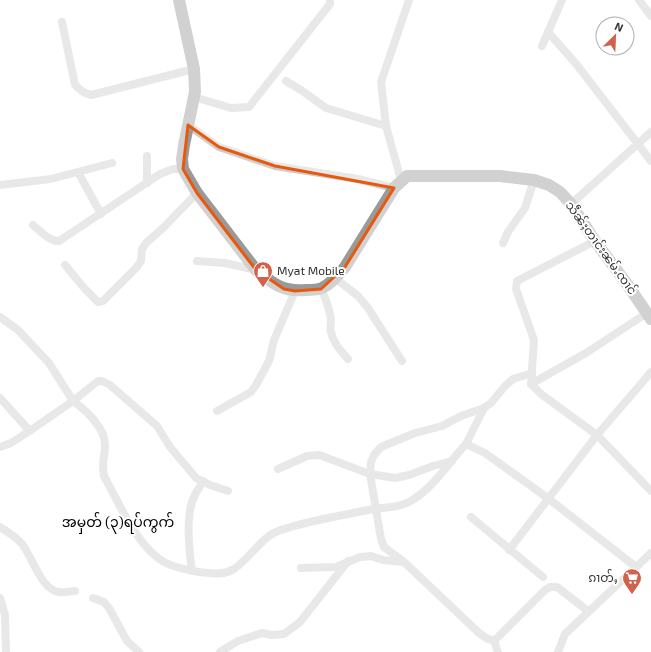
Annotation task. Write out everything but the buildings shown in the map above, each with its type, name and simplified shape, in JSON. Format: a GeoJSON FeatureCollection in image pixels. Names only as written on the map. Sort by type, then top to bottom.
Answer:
{"type":"FeatureCollection","features":[{"type":"Feature","properties":{"kind":"highway"},"geometry":{"type":"LineString","coordinates":[[179,0],[194,69],[194,97],[184,145],[182,159],[183,169],[197,193],[256,270],[268,280],[284,289],[295,291],[321,288],[335,278],[345,267],[397,184]]}},
{"type":"Feature","properties":{"kind":"highway","name":"သဵၼ်ႈတၢင်းၼမ်ႉၸၢင်"},"geometry":{"type":"LineString","coordinates":[[397,184],[407,176],[500,176],[534,180],[549,185],[560,192],[571,204],[595,241],[649,316]]}},
{"type":"Feature","properties":{"kind":"street"},"geometry":{"type":"LineString","coordinates":[[194,97],[231,108],[249,107],[330,4],[330,0]]}},
{"type":"Feature","properties":{"kind":"street"},"geometry":{"type":"LineString","coordinates":[[188,125],[219,147],[275,166],[397,184],[386,126],[381,82],[409,0]]}},
{"type":"Feature","properties":{"kind":"street"},"geometry":{"type":"LineString","coordinates":[[542,46],[562,0]]}},
{"type":"Feature","properties":{"kind":"street"},"geometry":{"type":"LineString","coordinates":[[639,0],[651,16]]}},
{"type":"Feature","properties":{"kind":"street"},"geometry":{"type":"LineString","coordinates":[[62,22],[75,84],[83,92],[91,95],[194,69]]}},
{"type":"Feature","properties":{"kind":"street"},"geometry":{"type":"LineString","coordinates":[[548,32],[577,65],[651,161]]}},
{"type":"Feature","properties":{"kind":"street"},"geometry":{"type":"LineString","coordinates":[[286,81],[326,108],[386,126]]}},
{"type":"Feature","properties":{"kind":"street"},"geometry":{"type":"LineString","coordinates":[[571,204],[651,132]]}},
{"type":"Feature","properties":{"kind":"street"},"geometry":{"type":"LineString","coordinates":[[147,156],[147,183]]}},
{"type":"Feature","properties":{"kind":"street"},"geometry":{"type":"LineString","coordinates":[[0,185],[51,179],[112,163]]}},
{"type":"Feature","properties":{"kind":"street"},"geometry":{"type":"LineString","coordinates":[[33,225],[51,239],[56,241],[101,214],[160,174],[173,169],[183,169]]}},
{"type":"Feature","properties":{"kind":"street"},"geometry":{"type":"LineString","coordinates":[[78,172],[101,214]]}},
{"type":"Feature","properties":{"kind":"street"},"geometry":{"type":"LineString","coordinates":[[502,243],[525,208],[534,180]]}},
{"type":"Feature","properties":{"kind":"street"},"geometry":{"type":"LineString","coordinates":[[65,265],[98,302],[103,301],[136,268],[141,261],[142,249],[146,243],[197,193]]}},
{"type":"Feature","properties":{"kind":"street"},"geometry":{"type":"LineString","coordinates":[[530,384],[534,340],[516,288],[517,281],[595,241]]}},
{"type":"Feature","properties":{"kind":"street"},"geometry":{"type":"LineString","coordinates":[[197,261],[225,263],[256,270]]}},
{"type":"Feature","properties":{"kind":"street"},"geometry":{"type":"LineString","coordinates":[[335,278],[358,296],[368,308],[402,361]]}},
{"type":"Feature","properties":{"kind":"street"},"geometry":{"type":"LineString","coordinates":[[321,288],[328,306],[331,332],[334,340],[348,359]]}},
{"type":"Feature","properties":{"kind":"street"},"geometry":{"type":"LineString","coordinates":[[216,411],[251,392],[256,385],[269,361],[274,340],[295,291]]}},
{"type":"Feature","properties":{"kind":"street"},"geometry":{"type":"LineString","coordinates":[[530,384],[649,316]]}},
{"type":"Feature","properties":{"kind":"street"},"geometry":{"type":"LineString","coordinates":[[0,317],[18,330],[49,363],[73,401],[96,422],[102,433],[105,444],[102,467],[104,476],[138,538],[151,553],[167,564],[192,571],[218,575],[233,570],[269,536],[278,531],[309,522],[376,509],[392,508],[408,503],[431,485],[466,444],[484,408]]}},
{"type":"Feature","properties":{"kind":"street"},"geometry":{"type":"LineString","coordinates":[[509,550],[596,435],[651,372]]}},
{"type":"Feature","properties":{"kind":"street"},"geometry":{"type":"LineString","coordinates":[[498,652],[494,641],[479,634],[404,562],[384,547],[381,539],[370,474],[374,455],[381,447],[416,433],[442,426],[461,416],[484,408],[492,403],[505,386],[513,379],[532,373]]}},
{"type":"Feature","properties":{"kind":"street"},"geometry":{"type":"LineString","coordinates":[[0,447],[11,443],[73,401],[98,381],[102,381],[110,385],[157,426],[170,446],[196,478],[228,492]]}},
{"type":"Feature","properties":{"kind":"street"},"geometry":{"type":"LineString","coordinates":[[530,384],[596,435],[651,491]]}},
{"type":"Feature","properties":{"kind":"street"},"geometry":{"type":"LineString","coordinates":[[0,398],[27,428],[31,430]]}},
{"type":"Feature","properties":{"kind":"street"},"geometry":{"type":"LineString","coordinates":[[466,444],[486,453],[549,499],[636,567]]}},
{"type":"Feature","properties":{"kind":"street"},"geometry":{"type":"LineString","coordinates":[[278,469],[307,456],[319,455],[370,474],[395,478],[452,461]]}},
{"type":"Feature","properties":{"kind":"street"},"geometry":{"type":"LineString","coordinates":[[192,571],[188,548],[189,521],[194,496],[203,481]]}},
{"type":"Feature","properties":{"kind":"street"},"geometry":{"type":"LineString","coordinates":[[472,517],[543,578]]}},
{"type":"Feature","properties":{"kind":"street"},"geometry":{"type":"LineString","coordinates":[[0,527],[14,536],[22,545],[34,568],[49,587],[58,592],[75,591]]}},
{"type":"Feature","properties":{"kind":"street"},"geometry":{"type":"LineString","coordinates":[[558,652],[565,634],[651,553]]}},
{"type":"Feature","properties":{"kind":"street"},"geometry":{"type":"LineString","coordinates":[[301,568],[336,567],[360,557],[371,556],[383,560],[404,562]]}},
{"type":"Feature","properties":{"kind":"street"},"geometry":{"type":"LineString","coordinates":[[220,652],[238,641],[262,633],[272,636],[284,634],[300,622],[348,561]]}},
{"type":"Feature","properties":{"kind":"street"},"geometry":{"type":"LineString","coordinates":[[494,641],[545,590],[550,587],[557,587],[588,611]]}},
{"type":"Feature","properties":{"kind":"street"},"geometry":{"type":"LineString","coordinates":[[0,598],[5,615],[6,652]]}},
{"type":"Feature","properties":{"kind":"street"},"geometry":{"type":"LineString","coordinates":[[93,598],[104,602],[127,641],[139,652]]}},
{"type":"Feature","properties":{"kind":"highlighted area"},"geometry":{"type":"Polygon","coordinates":[[[188,125],[219,147],[275,166],[394,188],[345,267],[321,289],[295,291],[284,289],[256,270],[197,193],[183,169],[188,125]]]}},
{"type":"Feature","properties":{"kind":"place","name":"Myat Mobile"},"geometry":{"type":"Point","coordinates":[263,288]}},
{"type":"Feature","properties":{"kind":"place","name":"ၵၢတ်ႇ"},"geometry":{"type":"Point","coordinates":[632,595]}},
{"type":"Feature","properties":{"kind":"district","name":"အမှတ် (၃)ရပ်ကွက်"},"geometry":{"type":"Point","coordinates":[118,522]}}]}
